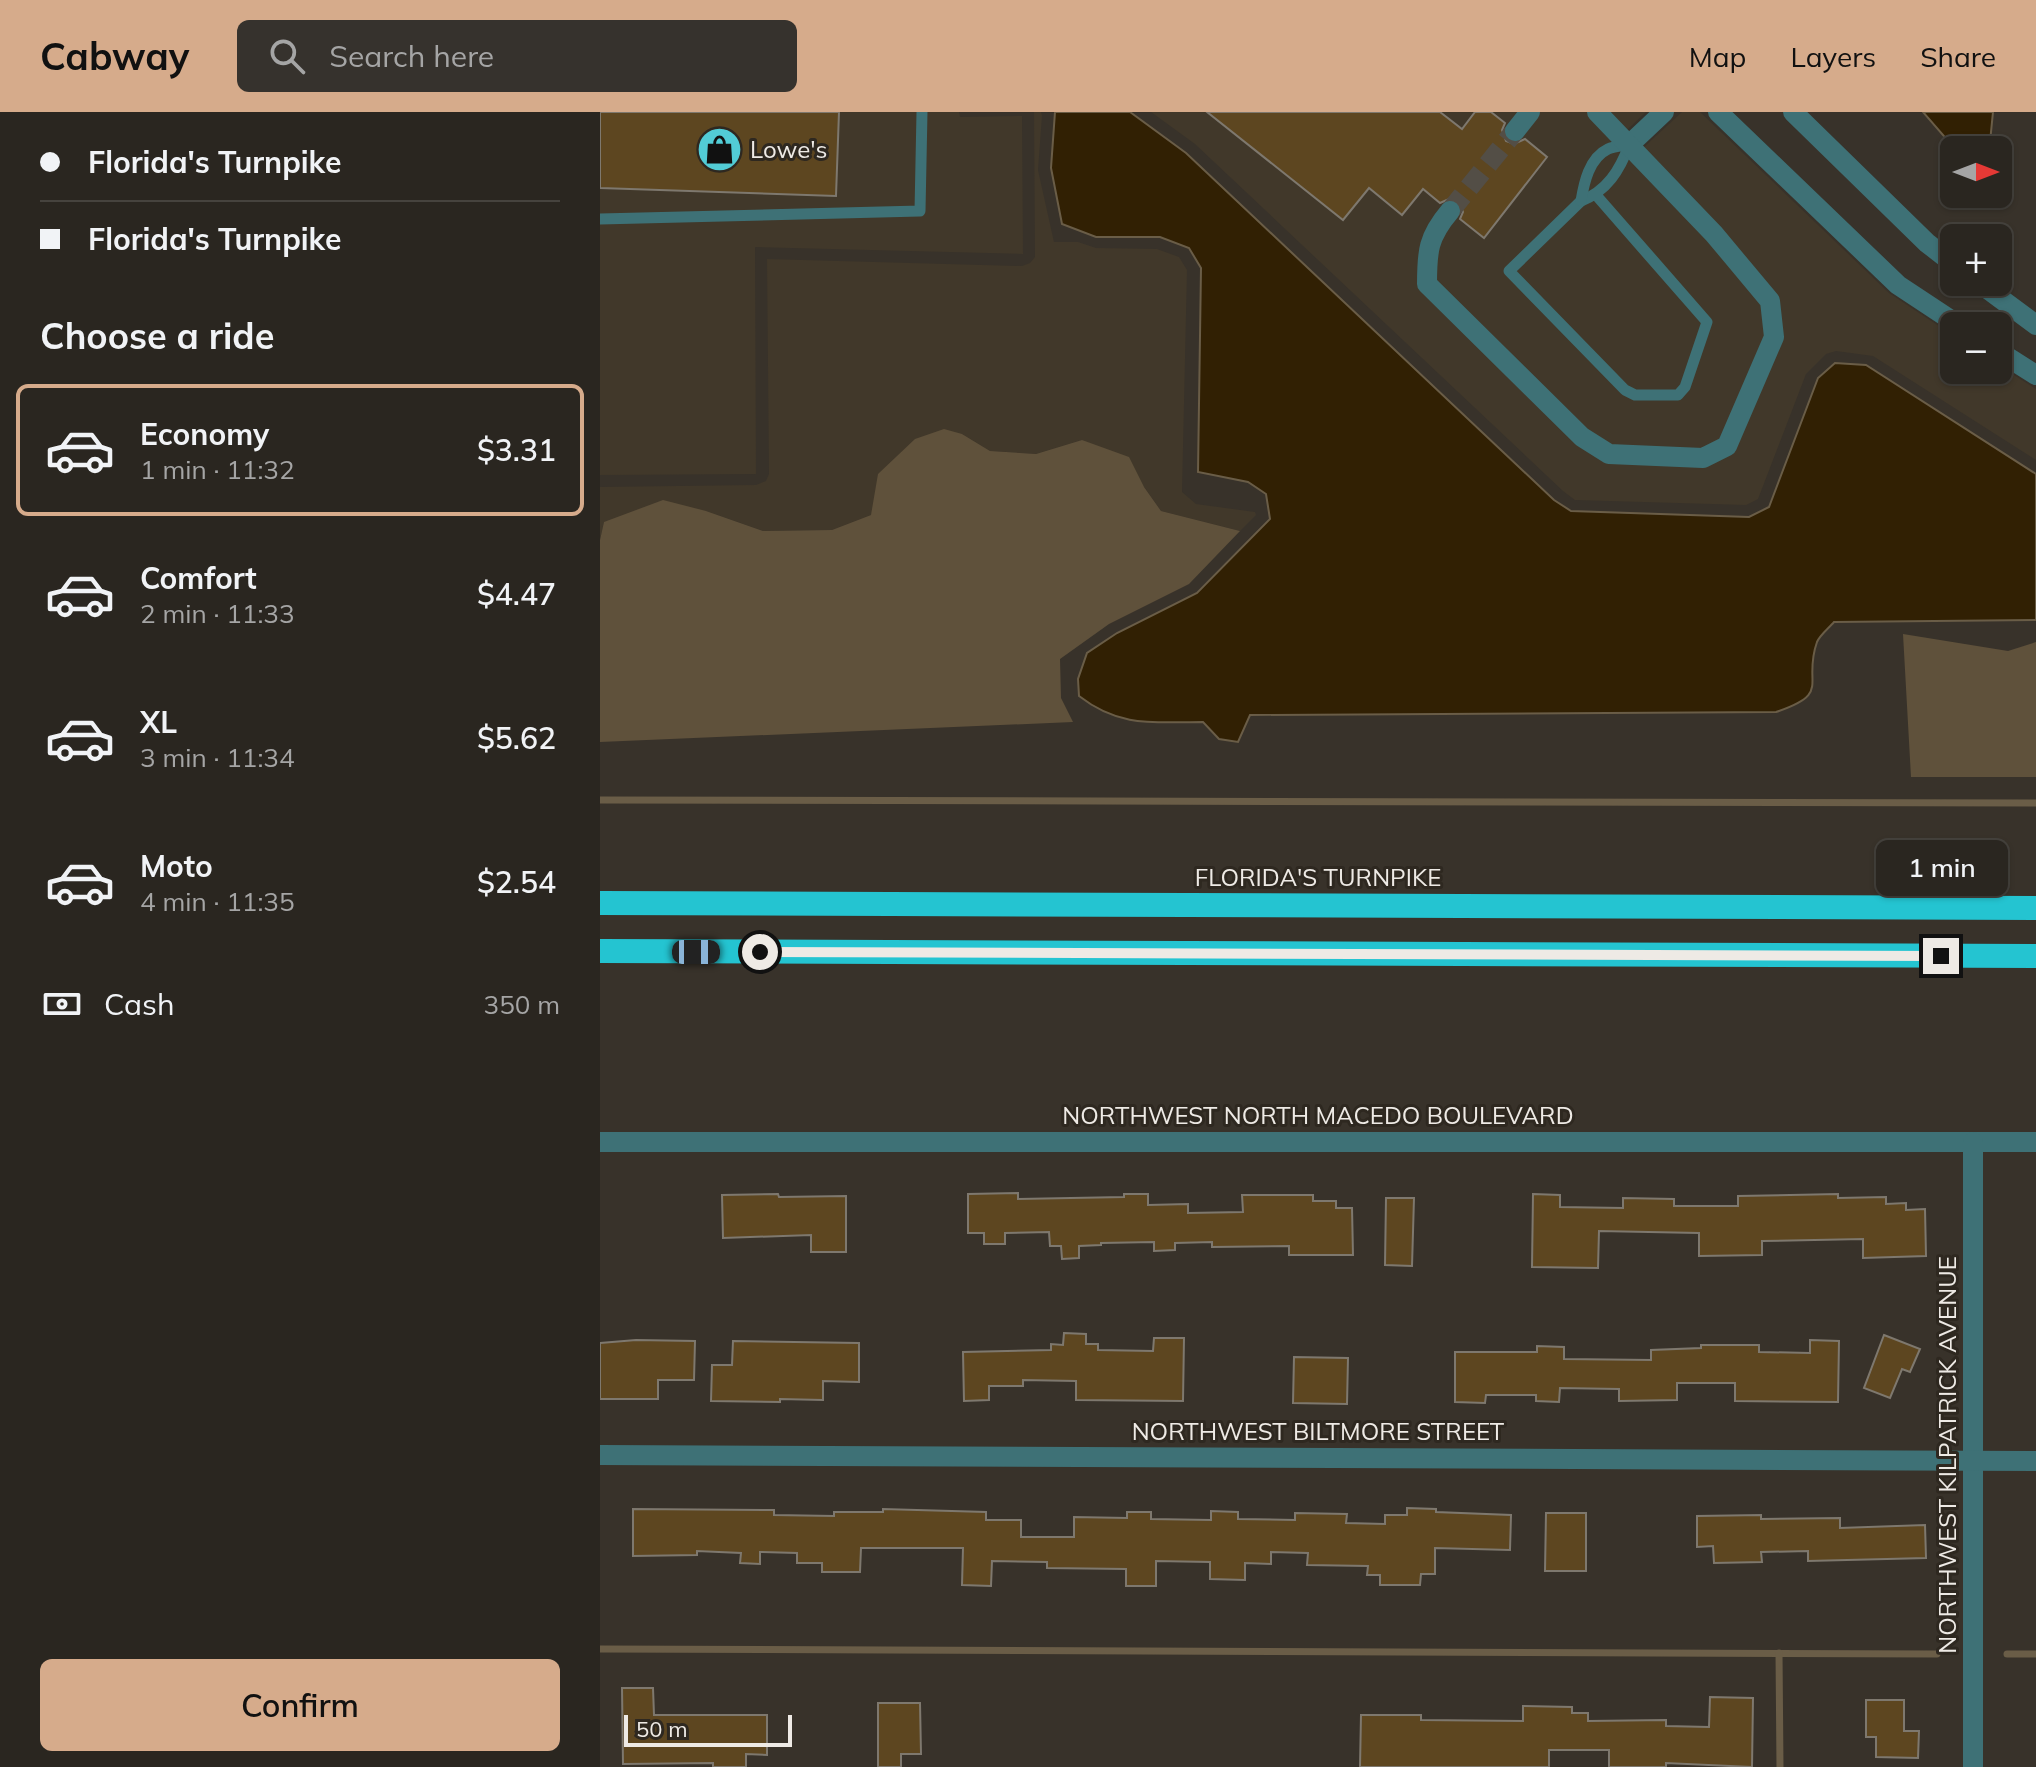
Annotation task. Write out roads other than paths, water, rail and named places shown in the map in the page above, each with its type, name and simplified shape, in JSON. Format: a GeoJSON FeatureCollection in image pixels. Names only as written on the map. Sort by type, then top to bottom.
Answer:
{"type":"FeatureCollection","features":[{"type":"Feature","properties":{"kind":"highway","name":"FLORIDA'S TURNPIKE"},"geometry":{"type":"LineString","coordinates":[[600,903],[2036,908]]}},
{"type":"Feature","properties":{"kind":"highway"},"geometry":{"type":"LineString","coordinates":[[600,951],[2036,956]]}},
{"type":"Feature","properties":{"kind":"street"},"geometry":{"type":"LineString","coordinates":[[1515,131],[1530,112]]}},
{"type":"Feature","properties":{"kind":"street"},"geometry":{"type":"LineString","coordinates":[[1450,211],[1435,228],[1427,252],[1427,284],[1582,437],[1609,454],[1703,458],[1727,446],[1774,337],[1770,301],[1714,234],[1597,112]]}},
{"type":"Feature","properties":{"kind":"street"},"geometry":{"type":"LineString","coordinates":[[1629,145],[1664,112]]}},
{"type":"Feature","properties":{"kind":"street"},"geometry":{"type":"LineString","coordinates":[[1718,112],[1898,285],[1940,313]]}},
{"type":"Feature","properties":{"kind":"street"},"geometry":{"type":"LineString","coordinates":[[1793,112],[1940,253]]}},
{"type":"Feature","properties":{"kind":"street"},"geometry":{"type":"LineString","coordinates":[[1997,296],[2036,324]]}},
{"type":"Feature","properties":{"kind":"street"},"geometry":{"type":"LineString","coordinates":[[2012,360],[2036,375]]}},
{"type":"Feature","properties":{"kind":"street","name":"NORTHWEST NORTH MACEDO BOULEVARD"},"geometry":{"type":"LineString","coordinates":[[600,1142],[2036,1142]]}},
{"type":"Feature","properties":{"kind":"street","name":"NORTHWEST KILPATRICK AVENUE"},"geometry":{"type":"LineString","coordinates":[[1973,1142],[1973,1767]]}},
{"type":"Feature","properties":{"kind":"street","name":"NORTHWEST BILTMORE STREET"},"geometry":{"type":"LineString","coordinates":[[600,1455],[2036,1461]]}},
{"type":"Feature","properties":{"kind":"lane"},"geometry":{"type":"LineString","coordinates":[[600,219],[920,211],[922,112]]}},
{"type":"Feature","properties":{"kind":"lane"},"geometry":{"type":"LineString","coordinates":[[1581,201],[1585,176],[1607,149],[1629,145],[1621,168],[1596,195],[1581,201],[1509,271],[1625,390],[1635,395],[1678,395],[1685,387],[1707,322],[1596,195]]}},
{"type":"Feature","properties":{"kind":"waterway"},"geometry":{"type":"LineString","coordinates":[[600,800],[2036,803]]}},
{"type":"Feature","properties":{"kind":"waterway"},"geometry":{"type":"LineString","coordinates":[[600,1649],[1937,1654]]}},
{"type":"Feature","properties":{"kind":"waterway"},"geometry":{"type":"LineString","coordinates":[[1779,1653],[1780,1767]]}},
{"type":"Feature","properties":{"kind":"waterway"},"geometry":{"type":"LineString","coordinates":[[2007,1654],[2036,1654]]}},
{"type":"Feature","properties":{"kind":"tunnel"},"geometry":{"type":"LineString","coordinates":[[1450,211],[1515,131]]}},
{"type":"Feature","properties":{"kind":"place","name":"Lowe's"},"geometry":{"type":"Point","coordinates":[719,150]}}]}
